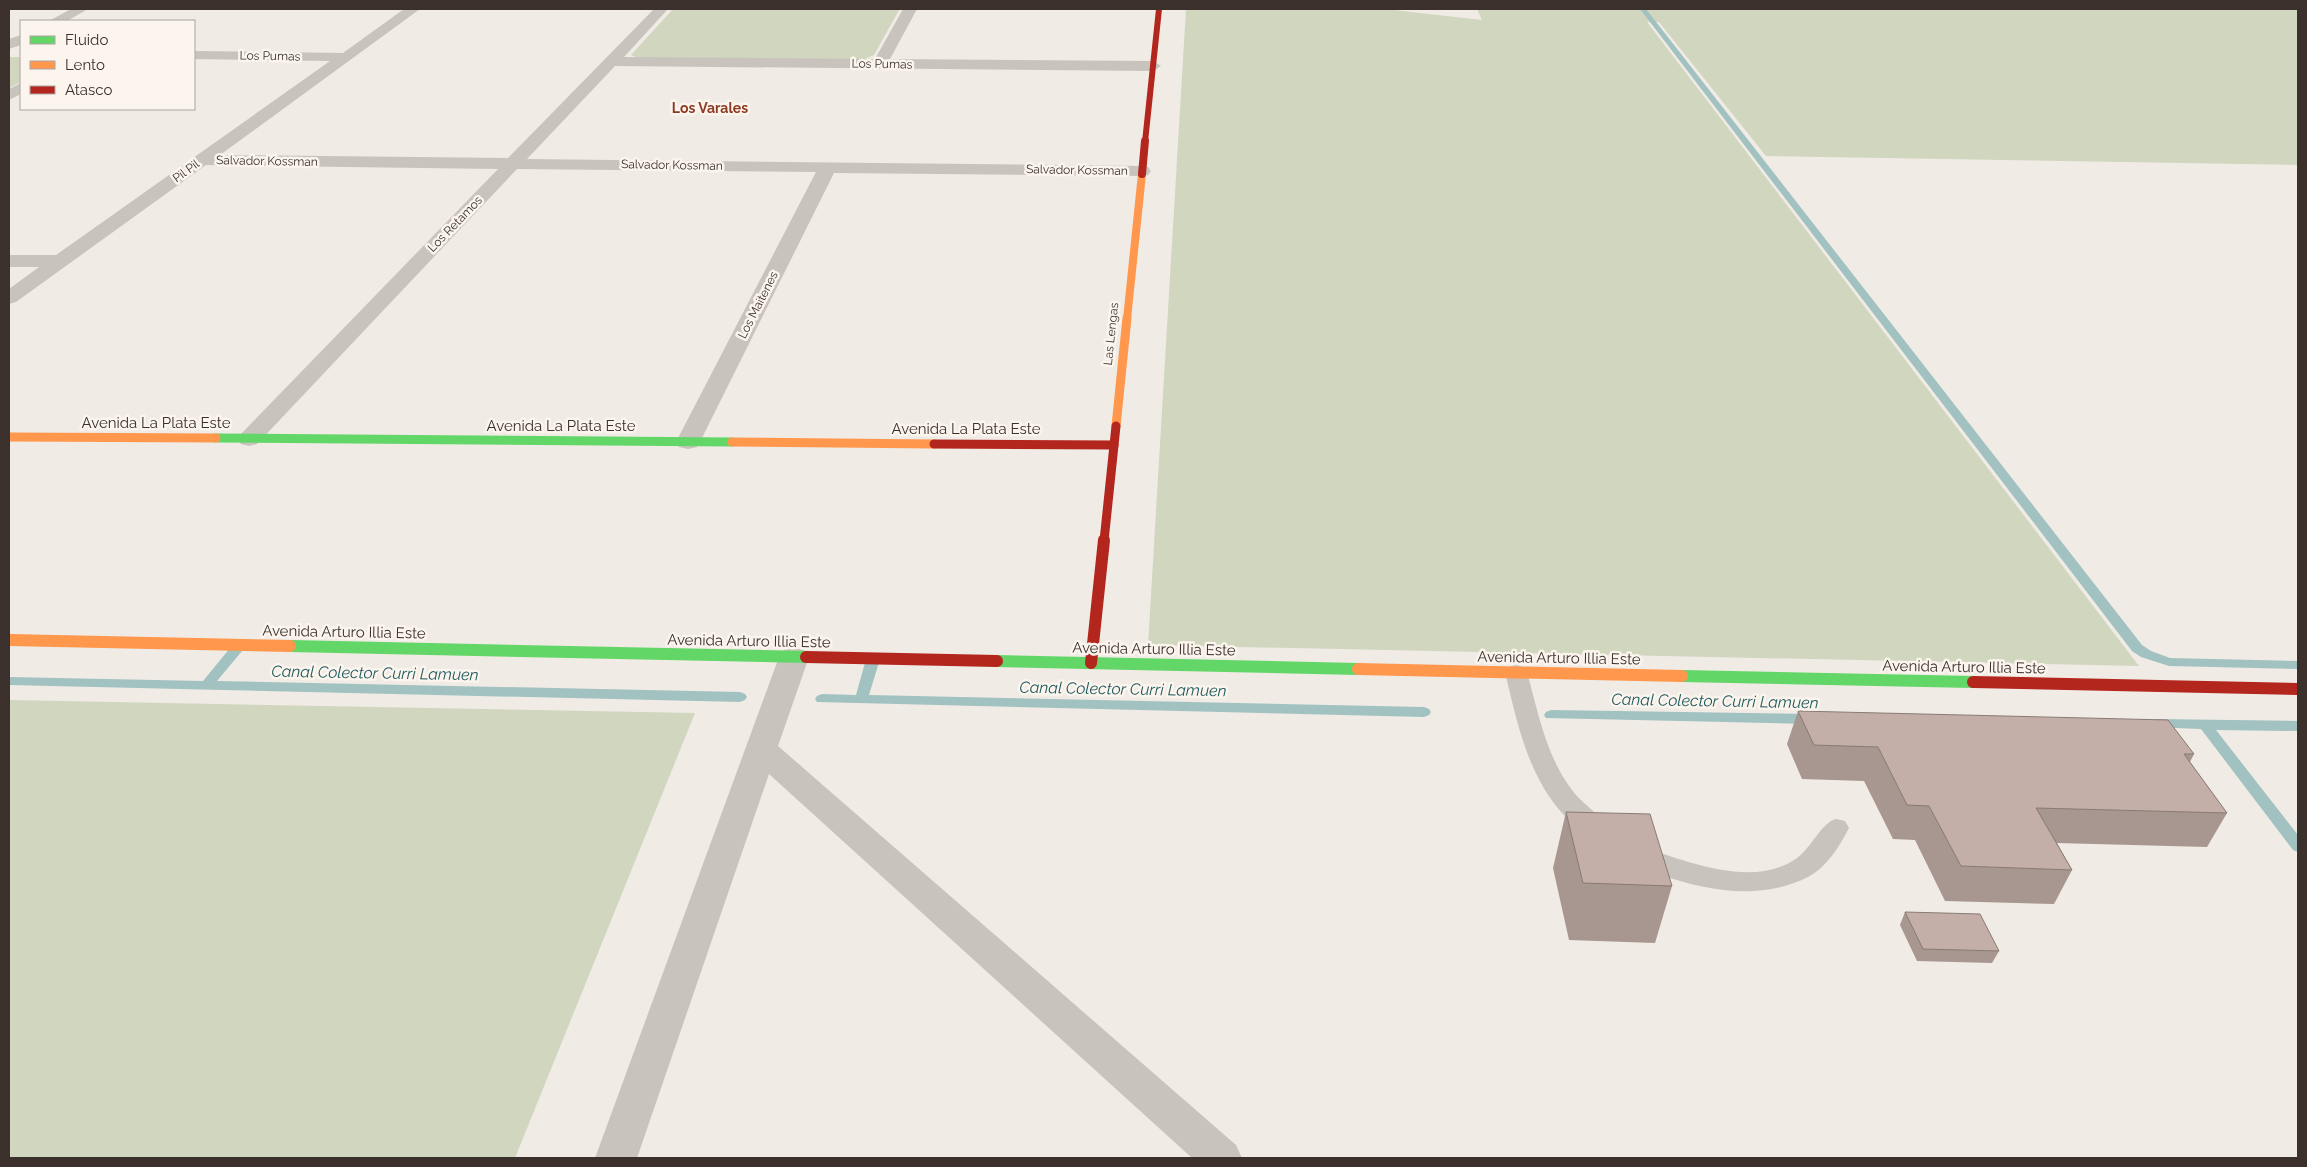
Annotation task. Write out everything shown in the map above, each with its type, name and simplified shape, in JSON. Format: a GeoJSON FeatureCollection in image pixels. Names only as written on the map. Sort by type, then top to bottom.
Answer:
{"type":"FeatureCollection","features":[{"type":"Feature","properties":{"kind":"street"},"geometry":{"type":"LineString","coordinates":[[58,20],[81,9]]}},
{"type":"Feature","properties":{"kind":"street","name":"Pil Pil"},"geometry":{"type":"LineString","coordinates":[[9,298],[413,9]]}},
{"type":"Feature","properties":{"kind":"street","name":"Los Retamos"},"geometry":{"type":"LineString","coordinates":[[249,439],[661,9]]}},
{"type":"Feature","properties":{"kind":"street"},"geometry":{"type":"LineString","coordinates":[[880,64],[910,9]]}},
{"type":"Feature","properties":{"kind":"street","name":"Las Lengas"},"geometry":{"type":"LineString","coordinates":[[1091,663],[1159,9]]}},
{"type":"Feature","properties":{"kind":"street","name":"Los Pumas"},"geometry":{"type":"LineString","coordinates":[[195,55],[346,57]]}},
{"type":"Feature","properties":{"kind":"street","name":"Los Pumas"},"geometry":{"type":"LineString","coordinates":[[611,61],[1153,66]]}},
{"type":"Feature","properties":{"kind":"street"},"geometry":{"type":"LineString","coordinates":[[9,95],[20,89]]}},
{"type":"Feature","properties":{"kind":"street","name":"Salvador Kossman"},"geometry":{"type":"LineString","coordinates":[[202,160],[1142,171]]}},
{"type":"Feature","properties":{"kind":"street","name":"Los Maitenes"},"geometry":{"type":"LineString","coordinates":[[688,442],[828,167]]}},
{"type":"Feature","properties":{"kind":"street"},"geometry":{"type":"LineString","coordinates":[[9,261],[60,261]]}},
{"type":"Feature","properties":{"kind":"street","name":"Avenida La Plata Este"},"geometry":{"type":"LineString","coordinates":[[9,437],[1114,445]]}},
{"type":"Feature","properties":{"kind":"street","name":"Avenida Arturo Illia Este"},"geometry":{"type":"LineString","coordinates":[[9,640],[2298,689]]}},
{"type":"Feature","properties":{"kind":"street"},"geometry":{"type":"LineString","coordinates":[[616,1158],[794,657]]}},
{"type":"Feature","properties":{"kind":"street"},"geometry":{"type":"LineString","coordinates":[[761,749],[1220,1158]]}},
{"type":"Feature","properties":{"kind":"lane"},"geometry":{"type":"LineString","coordinates":[[1516,672],[1535,748],[1543,768],[1556,789],[1597,830],[1624,848],[1652,862],[1715,879],[1745,881],[1774,879],[1798,871],[1815,858],[1828,844],[1836,828]]}},
{"type":"Feature","properties":{"kind":"green space"},"geometry":{"type":"Polygon","coordinates":[[[673,9],[899,10],[874,55],[862,60],[638,58],[631,55],[673,9]]]}},
{"type":"Feature","properties":{"kind":"green space"},"geometry":{"type":"Polygon","coordinates":[[[1186,9],[1385,9],[1482,20],[1477,9],[2298,9],[2298,165],[1766,156],[1659,22],[1647,22],[2139,666],[1148,645],[1186,9]]]}},
{"type":"Feature","properties":{"kind":"green space"},"geometry":{"type":"Polygon","coordinates":[[[9,57],[20,57],[20,82],[9,88],[9,57]]]}},
{"type":"Feature","properties":{"kind":"green space"},"geometry":{"type":"Polygon","coordinates":[[[9,700],[695,713],[515,1158],[9,1158],[9,700]]]}},
{"type":"Feature","properties":{"kind":"building"},"geometry":{"type":"Polygon","coordinates":[[[1798,711],[2168,720],[2194,754],[2184,754],[2227,813],[2036,808],[2072,870],[1961,866],[1929,806],[1907,805],[1878,747],[1814,745],[1798,711]]]}},
{"type":"Feature","properties":{"kind":"building"},"geometry":{"type":"Polygon","coordinates":[[[1566,812],[1650,814],[1672,886],[1583,883],[1566,812]]]}},
{"type":"Feature","properties":{"kind":"building"},"geometry":{"type":"Polygon","coordinates":[[[1905,912],[1980,914],[1999,951],[1923,949],[1905,912]]]}},
{"type":"Feature","properties":{"kind":"waterway"},"geometry":{"type":"LineString","coordinates":[[1643,9],[2137,648],[2146,654],[2169,662],[2298,665]]}},
{"type":"Feature","properties":{"kind":"waterway"},"geometry":{"type":"LineString","coordinates":[[207,685],[240,645]]}},
{"type":"Feature","properties":{"kind":"waterway"},"geometry":{"type":"LineString","coordinates":[[861,700],[873,659]]}},
{"type":"Feature","properties":{"kind":"waterway","name":"Canal Colector Curri Lamuen"},"geometry":{"type":"LineString","coordinates":[[9,681],[207,685]]}},
{"type":"Feature","properties":{"kind":"waterway","name":"Canal Colector Curri Lamuen"},"geometry":{"type":"LineString","coordinates":[[207,685],[740,697]]}},
{"type":"Feature","properties":{"kind":"waterway","name":"Canal Colector Curri Lamuen"},"geometry":{"type":"LineString","coordinates":[[822,699],[861,700]]}},
{"type":"Feature","properties":{"kind":"waterway","name":"Canal Colector Curri Lamuen"},"geometry":{"type":"LineString","coordinates":[[861,700],[1424,712]]}},
{"type":"Feature","properties":{"kind":"waterway","name":"Canal Colector Curri Lamuen"},"geometry":{"type":"LineString","coordinates":[[1551,715],[1811,719]]}},
{"type":"Feature","properties":{"kind":"waterway","name":"Canal Colector Curri Lamuen"},"geometry":{"type":"LineString","coordinates":[[2156,724],[2298,726]]}},
{"type":"Feature","properties":{"kind":"waterway"},"geometry":{"type":"LineString","coordinates":[[2205,725],[2298,846]]}},
{"type":"Feature","properties":{"kind":"traffic: fast"},"geometry":{"type":"LineString","coordinates":[[216,438],[732,442]]}},
{"type":"Feature","properties":{"kind":"traffic: fast"},"geometry":{"type":"LineString","coordinates":[[290,646],[806,657]]}},
{"type":"Feature","properties":{"kind":"traffic: fast"},"geometry":{"type":"LineString","coordinates":[[997,661],[1358,669]]}},
{"type":"Feature","properties":{"kind":"traffic: fast"},"geometry":{"type":"LineString","coordinates":[[1682,676],[1973,682]]}},
{"type":"Feature","properties":{"kind":"traffic: slow"},"geometry":{"type":"LineString","coordinates":[[1116,426],[1142,174]]}},
{"type":"Feature","properties":{"kind":"traffic: slow"},"geometry":{"type":"LineString","coordinates":[[9,437],[216,438]]}},
{"type":"Feature","properties":{"kind":"traffic: slow"},"geometry":{"type":"LineString","coordinates":[[732,442],[934,444]]}},
{"type":"Feature","properties":{"kind":"traffic: slow"},"geometry":{"type":"LineString","coordinates":[[9,640],[290,646]]}},
{"type":"Feature","properties":{"kind":"traffic: slow"},"geometry":{"type":"LineString","coordinates":[[1358,669],[1682,676]]}},
{"type":"Feature","properties":{"kind":"traffic: jam"},"geometry":{"type":"LineString","coordinates":[[1142,174],[1159,9]]}},
{"type":"Feature","properties":{"kind":"traffic: jam"},"geometry":{"type":"LineString","coordinates":[[1091,663],[1116,426]]}},
{"type":"Feature","properties":{"kind":"traffic: jam"},"geometry":{"type":"LineString","coordinates":[[934,444],[1114,445]]}},
{"type":"Feature","properties":{"kind":"traffic: jam"},"geometry":{"type":"LineString","coordinates":[[806,657],[997,661]]}},
{"type":"Feature","properties":{"kind":"traffic: jam"},"geometry":{"type":"LineString","coordinates":[[1973,682],[2298,689]]}},
{"type":"Feature","properties":{"kind":"district","name":"Los Varales"},"geometry":{"type":"Point","coordinates":[710,108]}}]}
